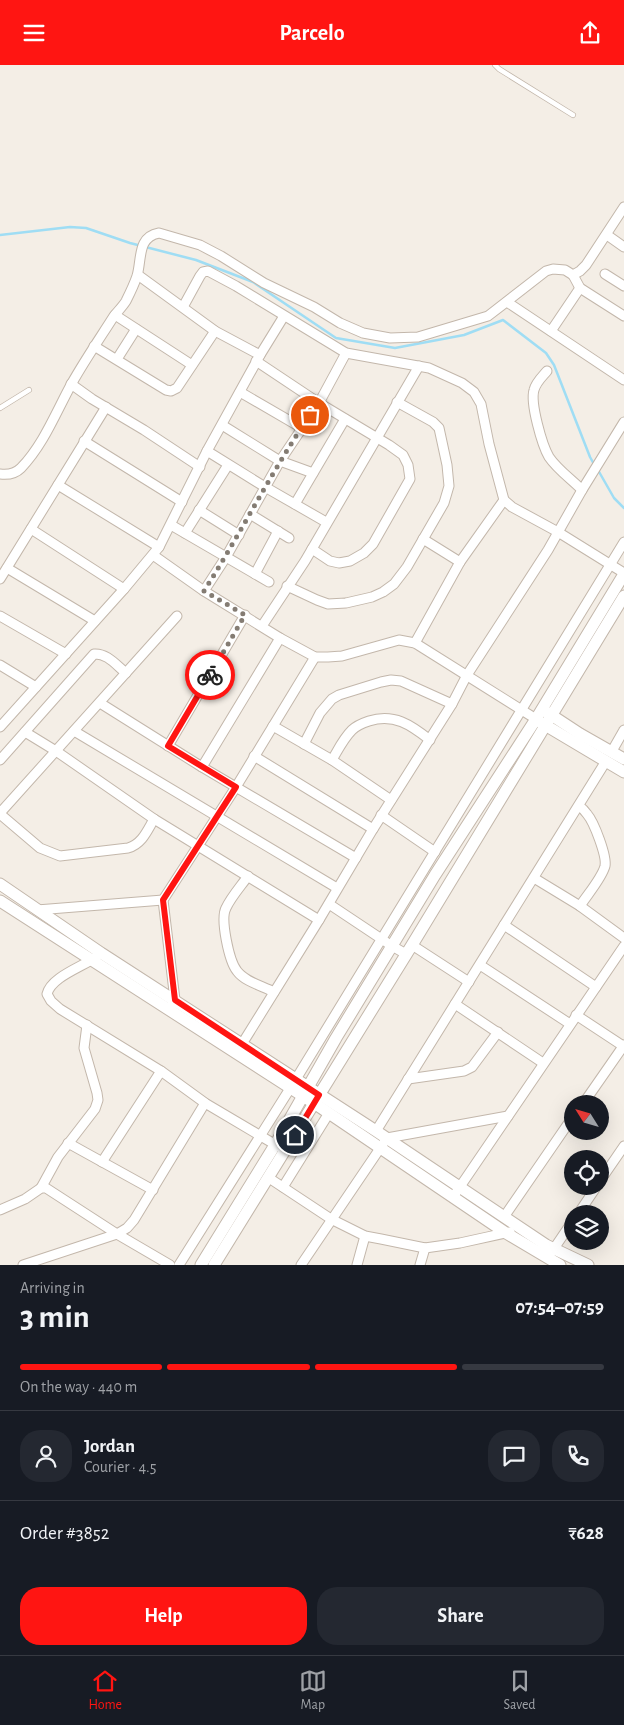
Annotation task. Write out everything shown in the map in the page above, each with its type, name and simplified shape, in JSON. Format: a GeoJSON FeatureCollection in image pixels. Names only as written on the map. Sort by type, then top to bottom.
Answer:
{"type":"FeatureCollection","features":[{"type":"Feature","properties":{"kind":"street"},"geometry":{"type":"LineString","coordinates":[[573,275],[586,265],[624,207]]}},
{"type":"Feature","properties":{"kind":"street"},"geometry":{"type":"LineString","coordinates":[[0,474],[14,473],[29,459],[52,423],[71,384],[94,346],[125,301],[138,275],[141,251],[148,237],[159,233],[200,245],[221,255],[264,283],[314,307],[340,323],[364,333],[390,338],[418,337],[488,316],[546,271],[553,269],[565,269],[573,275],[580,288],[624,316]]}},
{"type":"Feature","properties":{"kind":"street"},"geometry":{"type":"LineString","coordinates":[[607,235],[624,247]]}},
{"type":"Feature","properties":{"kind":"street"},"geometry":{"type":"LineString","coordinates":[[183,307],[200,276],[208,271],[346,353],[429,368],[462,383],[474,392],[482,404],[504,500],[512,507],[558,532],[624,573],[409,949],[316,1099],[280,1148],[201,1265]]}},
{"type":"Feature","properties":{"kind":"street"},"geometry":{"type":"LineString","coordinates":[[605,274],[624,286]]}},
{"type":"Feature","properties":{"kind":"street"},"geometry":{"type":"LineString","coordinates":[[138,275],[216,331],[258,358],[319,403],[377,437],[403,455],[410,472],[410,479],[373,544],[364,553],[350,561],[339,563],[330,561],[312,549]]}},
{"type":"Feature","properties":{"kind":"street"},"geometry":{"type":"LineString","coordinates":[[551,331],[580,288]]}},
{"type":"Feature","properties":{"kind":"street"},"geometry":{"type":"LineString","coordinates":[[507,302],[624,379]]}},
{"type":"Feature","properties":{"kind":"street"},"geometry":{"type":"LineString","coordinates":[[115,315],[192,365]]}},
{"type":"Feature","properties":{"kind":"street"},"geometry":{"type":"LineString","coordinates":[[2,722],[66,654],[160,547],[207,451],[258,358],[284,316]]}},
{"type":"Feature","properties":{"kind":"street"},"geometry":{"type":"LineString","coordinates":[[117,359],[136,329]]}},
{"type":"Feature","properties":{"kind":"street"},"geometry":{"type":"LineString","coordinates":[[94,346],[166,390],[172,391],[177,388],[216,331]]}},
{"type":"Feature","properties":{"kind":"street"},"geometry":{"type":"LineString","coordinates":[[204,591],[239,535],[280,461],[319,403],[346,353]]}},
{"type":"Feature","properties":{"kind":"street"},"geometry":{"type":"LineString","coordinates":[[262,626],[312,549],[326,522],[419,366]]}},
{"type":"Feature","properties":{"kind":"street"},"geometry":{"type":"LineString","coordinates":[[547,371],[537,383],[532,405],[550,457],[582,489]]}},
{"type":"Feature","properties":{"kind":"street"},"geometry":{"type":"LineString","coordinates":[[71,384],[200,467]]}},
{"type":"Feature","properties":{"kind":"street"},"geometry":{"type":"LineString","coordinates":[[240,392],[302,428]]}},
{"type":"Feature","properties":{"kind":"street"},"geometry":{"type":"LineString","coordinates":[[287,586],[317,601],[328,604],[346,603],[372,597],[383,592],[394,584],[407,567],[439,511],[449,486],[447,465],[438,427],[433,422],[397,403]]}},
{"type":"Feature","properties":{"kind":"street"},"geometry":{"type":"LineString","coordinates":[[0,579],[106,407]]}},
{"type":"Feature","properties":{"kind":"street"},"geometry":{"type":"LineString","coordinates":[[295,504],[345,419]]}},
{"type":"Feature","properties":{"kind":"street"},"geometry":{"type":"LineString","coordinates":[[242,1044],[624,422]]}},
{"type":"Feature","properties":{"kind":"street"},"geometry":{"type":"LineString","coordinates":[[222,425],[280,461],[313,473]]}},
{"type":"Feature","properties":{"kind":"street"},"geometry":{"type":"LineString","coordinates":[[84,441],[182,502]]}},
{"type":"Feature","properties":{"kind":"street"},"geometry":{"type":"LineString","coordinates":[[207,451],[326,522]]}},
{"type":"Feature","properties":{"kind":"street"},"geometry":{"type":"LineString","coordinates":[[185,533],[228,465]]}},
{"type":"Feature","properties":{"kind":"street"},"geometry":{"type":"LineString","coordinates":[[58,485],[160,547]]}},
{"type":"Feature","properties":{"kind":"street"},"geometry":{"type":"LineString","coordinates":[[415,643],[460,562],[504,500]]}},
{"type":"Feature","properties":{"kind":"street"},"geometry":{"type":"LineString","coordinates":[[199,510],[239,535]]}},
{"type":"Feature","properties":{"kind":"street"},"geometry":{"type":"LineString","coordinates":[[250,514],[289,538]]}},
{"type":"Feature","properties":{"kind":"street"},"geometry":{"type":"LineString","coordinates":[[171,525],[269,582]]}},
{"type":"Feature","properties":{"kind":"street"},"geometry":{"type":"LineString","coordinates":[[31,529],[124,589]]}},
{"type":"Feature","properties":{"kind":"street"},"geometry":{"type":"LineString","coordinates":[[255,574],[278,531]]}},
{"type":"Feature","properties":{"kind":"street"},"geometry":{"type":"LineString","coordinates":[[423,539],[460,562]]}},
{"type":"Feature","properties":{"kind":"street"},"geometry":{"type":"LineString","coordinates":[[179,1265],[293,1084],[624,542]]}},
{"type":"Feature","properties":{"kind":"street"},"geometry":{"type":"LineString","coordinates":[[153,555],[204,591],[280,638],[315,657],[342,656],[399,640],[415,643],[522,710],[543,717],[580,734],[609,756],[624,772]]}},
{"type":"Feature","properties":{"kind":"street"},"geometry":{"type":"LineString","coordinates":[[7,567],[95,621]]}},
{"type":"Feature","properties":{"kind":"street"},"geometry":{"type":"LineString","coordinates":[[214,1265],[269,1178],[305,1091],[435,875],[624,596]]}},
{"type":"Feature","properties":{"kind":"street"},"geometry":{"type":"LineString","coordinates":[[168,746],[245,615]]}},
{"type":"Feature","properties":{"kind":"street"},"geometry":{"type":"LineString","coordinates":[[0,616],[66,654]]}},
{"type":"Feature","properties":{"kind":"street"},"geometry":{"type":"LineString","coordinates":[[154,819],[136,845],[128,848],[60,856],[40,848],[0,813],[178,616]]}},
{"type":"Feature","properties":{"kind":"street"},"geometry":{"type":"LineString","coordinates":[[202,767],[280,638]]}},
{"type":"Feature","properties":{"kind":"street"},"geometry":{"type":"LineString","coordinates":[[0,760],[94,654],[101,653],[126,673]]}},
{"type":"Feature","properties":{"kind":"street"},"geometry":{"type":"LineString","coordinates":[[172,1006],[163,900],[236,787],[315,657]]}},
{"type":"Feature","properties":{"kind":"street"},"geometry":{"type":"LineString","coordinates":[[0,665],[36,687]]}},
{"type":"Feature","properties":{"kind":"street"},"geometry":{"type":"LineString","coordinates":[[304,744],[320,713],[332,699],[339,695],[391,680],[401,681],[452,704]]}},
{"type":"Feature","properties":{"kind":"street"},"geometry":{"type":"LineString","coordinates":[[100,703],[202,767],[356,858]]}},
{"type":"Feature","properties":{"kind":"street"},"geometry":{"type":"LineString","coordinates":[[332,760],[353,729],[372,720],[394,718],[414,727],[430,740]]}},
{"type":"Feature","properties":{"kind":"street"},"geometry":{"type":"LineString","coordinates":[[273,726],[332,760],[391,800]]}},
{"type":"Feature","properties":{"kind":"street"},"geometry":{"type":"LineString","coordinates":[[376,1131],[624,730]]}},
{"type":"Feature","properties":{"kind":"street"},"geometry":{"type":"LineString","coordinates":[[74,731],[337,888]]}},
{"type":"Feature","properties":{"kind":"street"},"geometry":{"type":"LineString","coordinates":[[25,732],[56,751],[154,819],[319,920]]}},
{"type":"Feature","properties":{"kind":"street"},"geometry":{"type":"LineString","coordinates":[[254,756],[373,829]]}},
{"type":"Feature","properties":{"kind":"street"},"geometry":{"type":"LineString","coordinates":[[609,756],[624,759]]}},
{"type":"Feature","properties":{"kind":"street"},"geometry":{"type":"LineString","coordinates":[[579,805],[592,822],[604,855],[605,865],[580,906]]}},
{"type":"Feature","properties":{"kind":"street"},"geometry":{"type":"LineString","coordinates":[[382,815],[435,851]]}},
{"type":"Feature","properties":{"kind":"street"},"geometry":{"type":"LineString","coordinates":[[248,876],[226,908],[223,919],[232,962],[237,972],[246,979],[274,992]]}},
{"type":"Feature","properties":{"kind":"street"},"geometry":{"type":"LineString","coordinates":[[534,878],[580,906],[624,937]]}},
{"type":"Feature","properties":{"kind":"street"},"geometry":{"type":"LineString","coordinates":[[0,884],[101,953],[172,1006],[316,1099],[376,1131],[384,1143]]}},
{"type":"Feature","properties":{"kind":"street"},"geometry":{"type":"LineString","coordinates":[[37,911],[163,900]]}},
{"type":"Feature","properties":{"kind":"street"},"geometry":{"type":"LineString","coordinates":[[0,901],[91,960],[242,1044],[293,1084]]}},
{"type":"Feature","properties":{"kind":"street"},"geometry":{"type":"LineString","coordinates":[[328,904],[392,946],[409,949],[469,982]]}},
{"type":"Feature","properties":{"kind":"street"},"geometry":{"type":"LineString","coordinates":[[504,925],[596,987]]}},
{"type":"Feature","properties":{"kind":"street"},"geometry":{"type":"LineString","coordinates":[[456,1192],[624,946]]}},
{"type":"Feature","properties":{"kind":"street"},"geometry":{"type":"LineString","coordinates":[[101,953],[55,981],[49,987],[47,994],[51,1001],[60,1009],[161,1071],[205,1103],[280,1148]]}},
{"type":"Feature","properties":{"kind":"street"},"geometry":{"type":"LineString","coordinates":[[480,965],[570,1024]]}},
{"type":"Feature","properties":{"kind":"street"},"geometry":{"type":"LineString","coordinates":[[455,1004],[544,1063]]}},
{"type":"Feature","properties":{"kind":"street"},"geometry":{"type":"LineString","coordinates":[[576,1015],[624,1045],[589,1095]]}},
{"type":"Feature","properties":{"kind":"street"},"geometry":{"type":"LineString","coordinates":[[0,1211],[25,1199],[41,1188],[68,1143],[95,1109],[98,1100],[84,1048],[87,1025]]}},
{"type":"Feature","properties":{"kind":"street"},"geometry":{"type":"LineString","coordinates":[[408,1079],[464,1071],[472,1067],[498,1032]]}},
{"type":"Feature","properties":{"kind":"street"},"geometry":{"type":"LineString","coordinates":[[102,1162],[161,1071]]}},
{"type":"Feature","properties":{"kind":"street"},"geometry":{"type":"LineString","coordinates":[[316,1099],[329,1113],[384,1143],[456,1192],[506,1233],[571,1262],[588,1265]]}},
{"type":"Feature","properties":{"kind":"street"},"geometry":{"type":"LineString","coordinates":[[23,1265],[127,1229],[153,1190],[205,1103]]}},
{"type":"Feature","properties":{"kind":"street"},"geometry":{"type":"LineString","coordinates":[[283,1187],[329,1113]]}},
{"type":"Feature","properties":{"kind":"street"},"geometry":{"type":"LineString","coordinates":[[301,1265],[384,1143],[508,1116]]}},
{"type":"Feature","properties":{"kind":"street"},"geometry":{"type":"LineString","coordinates":[[504,1217],[564,1131]]}},
{"type":"Feature","properties":{"kind":"street"},"geometry":{"type":"LineString","coordinates":[[68,1143],[153,1190]]}},
{"type":"Feature","properties":{"kind":"street"},"geometry":{"type":"LineString","coordinates":[[609,1168],[624,1146]]}},
{"type":"Feature","properties":{"kind":"street"},"geometry":{"type":"LineString","coordinates":[[269,1178],[331,1219],[366,1235],[425,1247],[460,1243],[522,1229]]}},
{"type":"Feature","properties":{"kind":"street"},"geometry":{"type":"LineString","coordinates":[[41,1188],[46,1188],[117,1234],[170,1265]]}},
{"type":"Feature","properties":{"kind":"street"},"geometry":{"type":"LineString","coordinates":[[456,1192],[504,1217],[522,1229],[551,1253],[560,1265]]}},
{"type":"Feature","properties":{"kind":"street"},"geometry":{"type":"LineString","coordinates":[[551,1253],[564,1234]]}},
{"type":"Feature","properties":{"kind":"street"},"geometry":{"type":"LineString","coordinates":[[357,1265],[366,1235]]}},
{"type":"Feature","properties":{"kind":"street"},"geometry":{"type":"LineString","coordinates":[[420,1265],[425,1247]]}},
{"type":"Feature","properties":{"kind":"lane"},"geometry":{"type":"LineString","coordinates":[[495,65],[574,115]]}},
{"type":"Feature","properties":{"kind":"lane"},"geometry":{"type":"LineString","coordinates":[[0,408],[30,390]]}},
{"type":"Feature","properties":{"kind":"waterway"},"geometry":{"type":"LineString","coordinates":[[0,235],[70,227],[86,228],[130,243],[196,260],[253,282],[336,338],[395,348],[464,335],[503,320],[546,353],[554,365],[595,466]]}},
{"type":"Feature","properties":{"kind":"waterway"},"geometry":{"type":"LineString","coordinates":[[598,470],[614,498],[624,508]]}},
{"type":"Feature","properties":{"kind":"way so far"},"geometry":{"type":"LineString","coordinates":[[210,675],[245,615],[204,591],[310,415]]}},
{"type":"Feature","properties":{"kind":"route"},"geometry":{"type":"LineString","coordinates":[[210,675],[168,746],[236,787],[163,900],[175,1000],[319,1095],[295,1135]]}}]}
